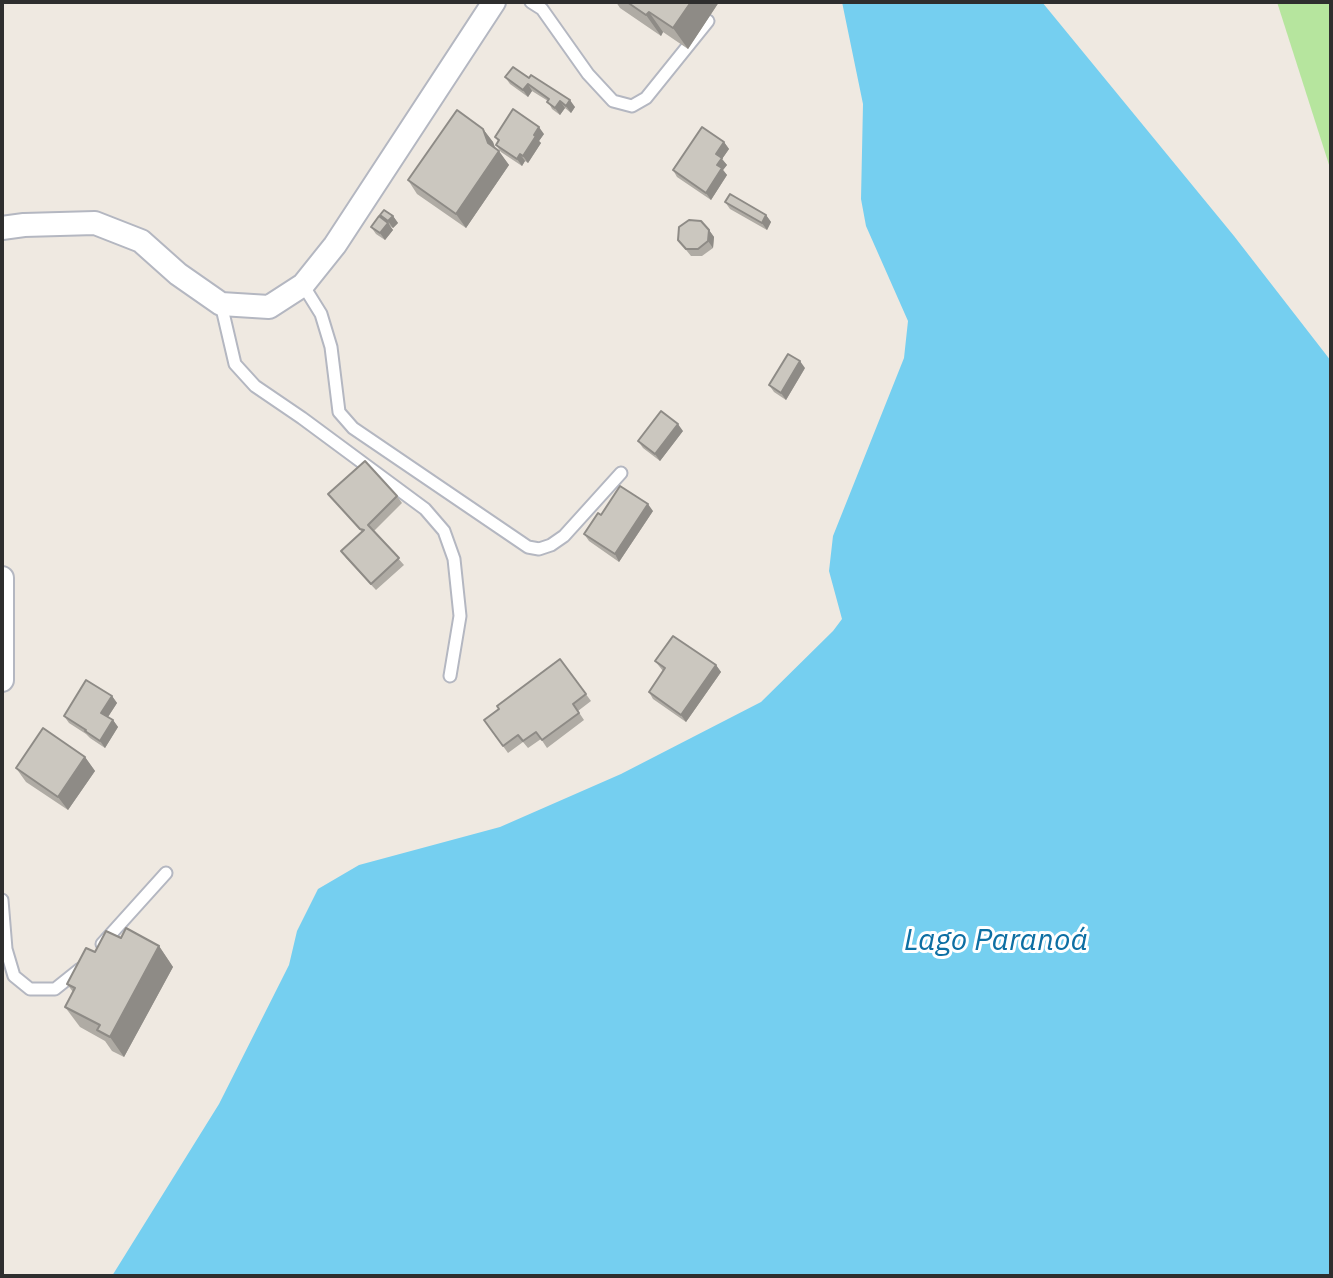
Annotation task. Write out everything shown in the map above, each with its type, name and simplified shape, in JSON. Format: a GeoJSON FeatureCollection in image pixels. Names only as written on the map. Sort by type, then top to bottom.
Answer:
{"type":"FeatureCollection","features":[{"type":"Feature","properties":{"kind":"street"},"geometry":{"type":"LineString","coordinates":[[2,228],[95,223],[141,241],[178,274],[221,304],[269,307],[303,285],[335,245],[494,2]]}},
{"type":"Feature","properties":{"kind":"street"},"geometry":{"type":"LineString","coordinates":[[2,578],[2,680]]}},
{"type":"Feature","properties":{"kind":"lane"},"geometry":{"type":"LineString","coordinates":[[531,2],[542,9],[596,83],[613,101],[632,106],[646,98],[708,21]]}},
{"type":"Feature","properties":{"kind":"lane"},"geometry":{"type":"LineString","coordinates":[[303,285],[321,314],[331,347],[339,412],[353,428],[528,547],[539,549],[564,536],[621,473]]}},
{"type":"Feature","properties":{"kind":"lane"},"geometry":{"type":"LineString","coordinates":[[221,304],[235,364],[255,386],[425,509],[444,531],[454,559],[460,616],[450,676]]}},
{"type":"Feature","properties":{"kind":"lane"},"geometry":{"type":"LineString","coordinates":[[95,952],[166,873]]}},
{"type":"Feature","properties":{"kind":"lane"},"geometry":{"type":"LineString","coordinates":[[2,900],[6,949],[14,976],[30,989],[55,989],[85,964]]}},
{"type":"Feature","properties":{"kind":"green space"},"geometry":{"type":"Polygon","coordinates":[[[1277,2],[1331,2],[1331,171],[1277,2]]]}},
{"type":"Feature","properties":{"kind":"water","name":"Lago Paranoá"},"geometry":{"type":"Polygon","coordinates":[[[842,2],[1042,2],[1234,236],[1331,361],[1331,1276],[112,1276],[219,1104],[289,965],[297,931],[318,889],[359,865],[500,827],[621,774],[761,702],[842,619],[829,571],[833,536],[904,358],[908,321],[866,226],[861,199],[863,104],[842,2]]]}},
{"type":"Feature","properties":{"kind":"building"},"geometry":{"type":"Polygon","coordinates":[[[627,2],[691,2],[673,28],[627,2]]]}},
{"type":"Feature","properties":{"kind":"building"},"geometry":{"type":"Polygon","coordinates":[[[513,67],[570,100],[566,106],[560,101],[555,108],[547,102],[549,99],[528,84],[523,90],[505,77],[513,67]]]}},
{"type":"Feature","properties":{"kind":"building"},"geometry":{"type":"Polygon","coordinates":[[[513,109],[539,127],[523,156],[520,154],[517,159],[496,145],[499,140],[495,137],[513,109]]]}},
{"type":"Feature","properties":{"kind":"building"},"geometry":{"type":"Polygon","coordinates":[[[457,110],[483,129],[488,143],[499,151],[456,214],[408,180],[457,110]]]}},
{"type":"Feature","properties":{"kind":"building"},"geometry":{"type":"Polygon","coordinates":[[[702,127],[724,142],[716,154],[722,158],[717,165],[722,168],[706,193],[673,170],[702,127]]]}},
{"type":"Feature","properties":{"kind":"building"},"geometry":{"type":"Polygon","coordinates":[[[730,194],[766,215],[762,223],[725,202],[730,194]]]}},
{"type":"Feature","properties":{"kind":"building"},"geometry":{"type":"Polygon","coordinates":[[[384,210],[393,216],[388,221],[380,215],[384,210]]]}},
{"type":"Feature","properties":{"kind":"building"},"geometry":{"type":"Polygon","coordinates":[[[379,216],[388,223],[380,233],[371,227],[379,216]]]}},
{"type":"Feature","properties":{"kind":"building"},"geometry":{"type":"Polygon","coordinates":[[[689,220],[701,221],[709,230],[708,241],[698,249],[686,249],[678,240],[679,227],[689,220]]]}},
{"type":"Feature","properties":{"kind":"building"},"geometry":{"type":"Polygon","coordinates":[[[788,354],[800,361],[781,393],[769,385],[788,354]]]}},
{"type":"Feature","properties":{"kind":"building"},"geometry":{"type":"Polygon","coordinates":[[[661,411],[678,424],[655,454],[638,441],[661,411]]]}},
{"type":"Feature","properties":{"kind":"building"},"geometry":{"type":"Polygon","coordinates":[[[365,461],[397,496],[368,525],[399,558],[371,584],[341,551],[364,530],[328,494],[365,461]]]}},
{"type":"Feature","properties":{"kind":"building"},"geometry":{"type":"Polygon","coordinates":[[[620,486],[648,504],[615,554],[584,534],[620,486]]]}},
{"type":"Feature","properties":{"kind":"building"},"geometry":{"type":"Polygon","coordinates":[[[673,636],[716,665],[681,715],[649,692],[665,668],[655,661],[673,636]]]}},
{"type":"Feature","properties":{"kind":"building"},"geometry":{"type":"Polygon","coordinates":[[[560,659],[586,694],[573,704],[579,713],[542,740],[536,732],[523,741],[518,735],[503,746],[484,720],[499,709],[497,706],[560,659]]]}},
{"type":"Feature","properties":{"kind":"building"},"geometry":{"type":"Polygon","coordinates":[[[86,680],[112,696],[101,713],[113,720],[100,741],[64,716],[86,680]]]}},
{"type":"Feature","properties":{"kind":"building"},"geometry":{"type":"Polygon","coordinates":[[[43,728],[85,757],[58,797],[16,768],[43,728]]]}},
{"type":"Feature","properties":{"kind":"building"},"geometry":{"type":"Polygon","coordinates":[[[126,928],[159,946],[110,1037],[97,1030],[100,1025],[65,1007],[75,988],[67,984],[86,948],[95,952],[106,931],[121,938],[126,928]]]}}]}
